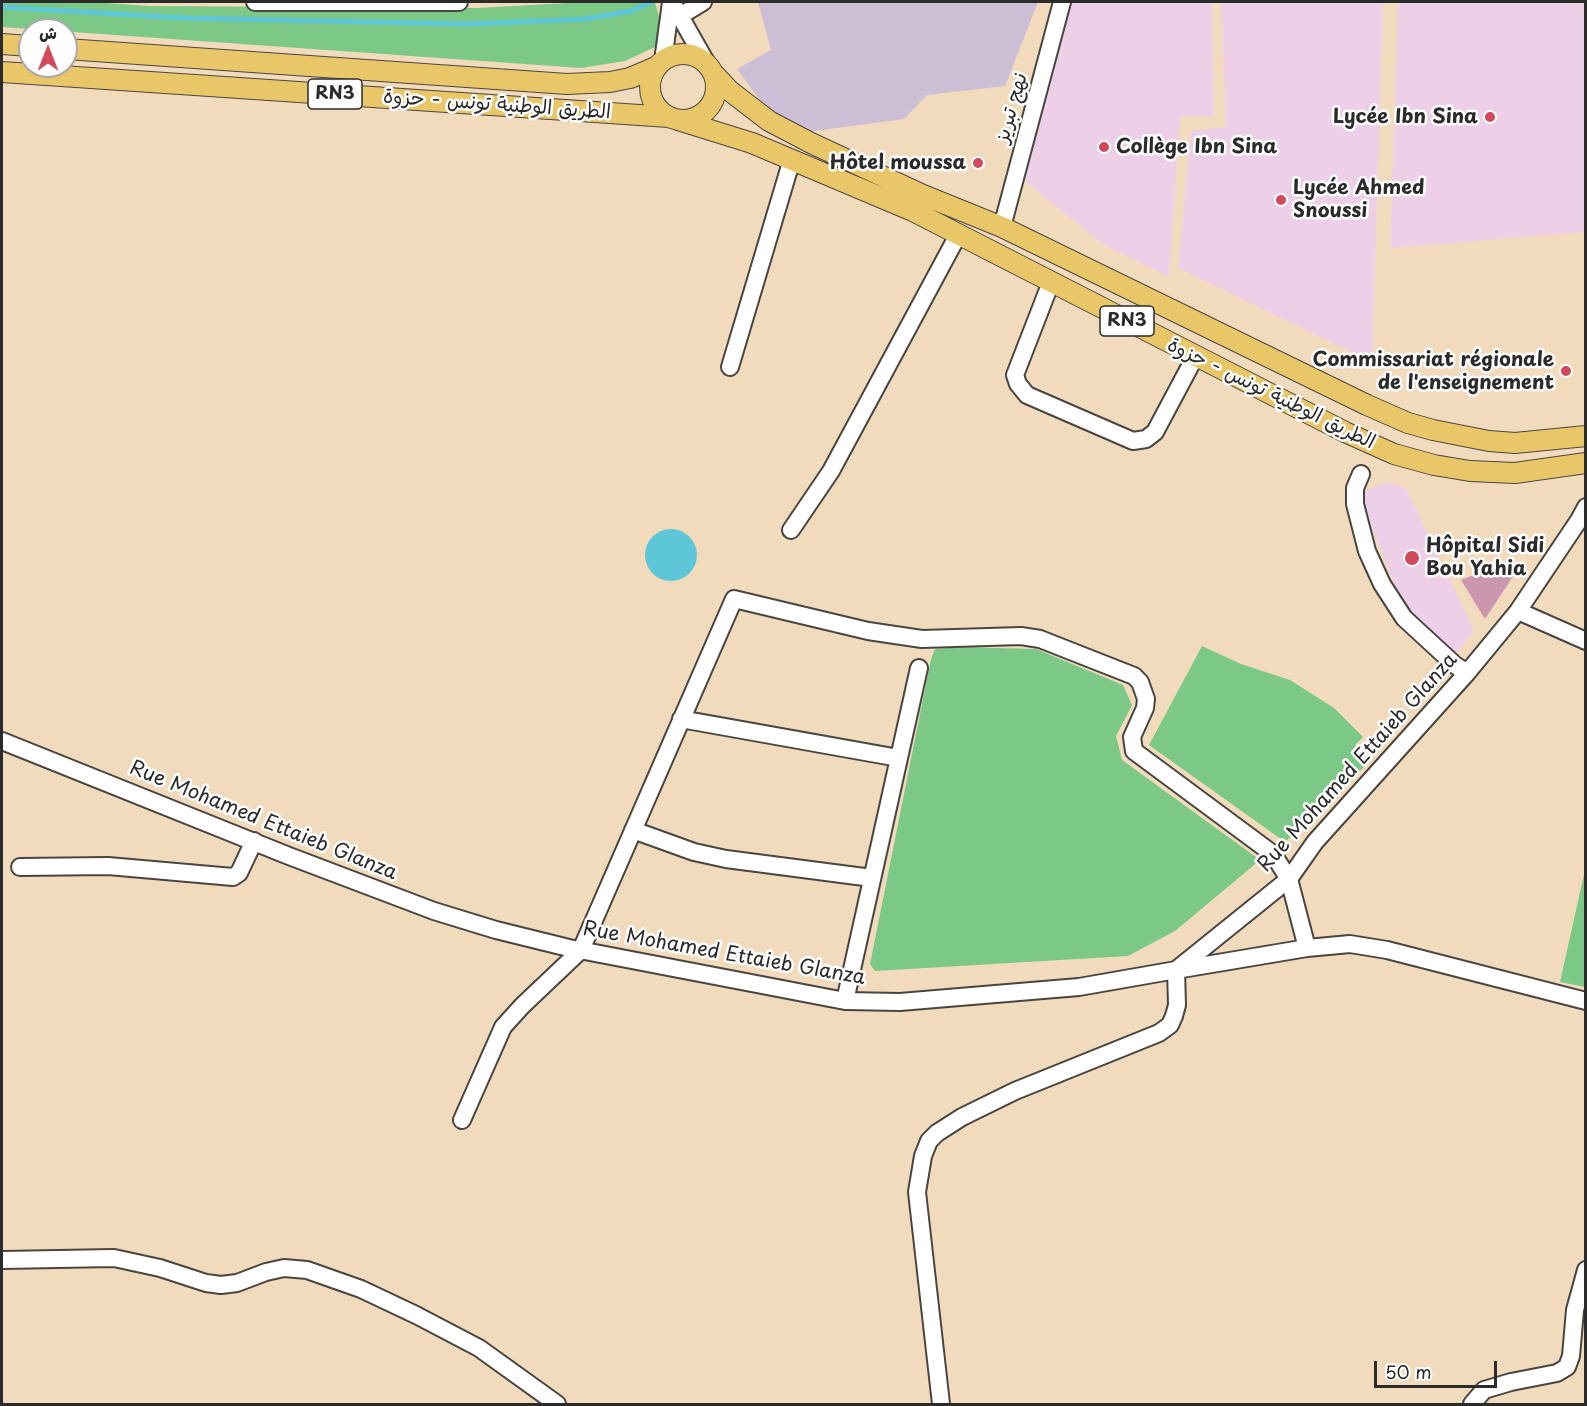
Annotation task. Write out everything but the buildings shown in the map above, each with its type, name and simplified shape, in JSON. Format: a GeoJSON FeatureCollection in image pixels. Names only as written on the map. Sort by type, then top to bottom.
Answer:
{"type":"FeatureCollection","features":[{"type":"Feature","properties":{"kind":"main road"},"geometry":{"type":"LineString","coordinates":[[2,44],[18,45]]}},
{"type":"Feature","properties":{"kind":"main road","name":"الطريق الوطنية تونس - حزوة"},"geometry":{"type":"LineString","coordinates":[[78,50],[567,84],[610,82],[630,78],[659,64]]}},
{"type":"Feature","properties":{"kind":"main road","name":"RN3"},"geometry":{"type":"LineString","coordinates":[[659,64],[680,54],[698,57],[710,68],[716,94],[712,104],[706,111],[688,120],[673,118]]}},
{"type":"Feature","properties":{"kind":"main road"},"geometry":{"type":"LineString","coordinates":[[659,64],[651,78],[650,89],[659,110],[673,118]]}},
{"type":"Feature","properties":{"kind":"main road","name":"الطريق الوطنية تونس - حزوة"},"geometry":{"type":"LineString","coordinates":[[710,68],[730,91],[770,121],[918,203],[958,235],[1345,432],[1394,454],[1434,465],[1470,471],[1515,473],[1586,463]]}},
{"type":"Feature","properties":{"kind":"main road"},"geometry":{"type":"LineString","coordinates":[[385,71],[385,97]]}},
{"type":"Feature","properties":{"kind":"main road","name":"الطريق الوطنية تونس - حزوة"},"geometry":{"type":"LineString","coordinates":[[2,72],[673,118],[752,143],[918,203],[1002,227],[1408,423],[1489,441],[1515,443],[1586,436]]}},
{"type":"Feature","properties":{"kind":"street"},"geometry":{"type":"LineString","coordinates":[[255,2],[459,2]]}},
{"type":"Feature","properties":{"kind":"street"},"geometry":{"type":"LineString","coordinates":[[675,6],[703,2]]}},
{"type":"Feature","properties":{"kind":"street","name":"نهج تبريز"},"geometry":{"type":"LineString","coordinates":[[1002,227],[1062,2]]}},
{"type":"Feature","properties":{"kind":"street"},"geometry":{"type":"LineString","coordinates":[[659,64],[675,6]]}},
{"type":"Feature","properties":{"kind":"street"},"geometry":{"type":"LineString","coordinates":[[675,6],[710,68]]}},
{"type":"Feature","properties":{"kind":"street"},"geometry":{"type":"LineString","coordinates":[[730,368],[792,159]]}},
{"type":"Feature","properties":{"kind":"street"},"geometry":{"type":"LineString","coordinates":[[791,530],[831,471],[958,235]]}},
{"type":"Feature","properties":{"kind":"street"},"geometry":{"type":"LineString","coordinates":[[1051,282],[1015,375],[1018,384],[1027,395],[1133,441],[1146,439],[1155,432],[1195,357]]}},
{"type":"Feature","properties":{"kind":"street"},"geometry":{"type":"LineString","coordinates":[[1361,474],[1355,488],[1355,504],[1367,551],[1382,584],[1404,618],[1455,665],[1467,673]]}},
{"type":"Feature","properties":{"kind":"street","name":"Rue Mohamed Ettaieb Glanza"},"geometry":{"type":"LineString","coordinates":[[2,741],[434,911],[496,930],[581,950],[845,1001],[900,1002],[1079,987],[1176,970],[1289,879],[1315,842],[1467,673],[1518,611],[1586,507]]}},
{"type":"Feature","properties":{"kind":"street"},"geometry":{"type":"LineString","coordinates":[[462,1120],[503,1027],[581,950],[734,598],[868,631],[922,639],[1021,636],[1040,639],[1125,672],[1140,682],[1146,699],[1145,708],[1132,737],[1134,751],[1273,854],[1289,879],[1306,948]]}},
{"type":"Feature","properties":{"kind":"street"},"geometry":{"type":"LineString","coordinates":[[1518,611],[1586,641]]}},
{"type":"Feature","properties":{"kind":"street"},"geometry":{"type":"LineString","coordinates":[[845,1001],[919,668]]}},
{"type":"Feature","properties":{"kind":"street"},"geometry":{"type":"LineString","coordinates":[[681,719],[899,758]]}},
{"type":"Feature","properties":{"kind":"street"},"geometry":{"type":"LineString","coordinates":[[633,830],[694,852],[726,859],[872,878]]}},
{"type":"Feature","properties":{"kind":"street"},"geometry":{"type":"LineString","coordinates":[[20,867],[108,866],[233,877],[239,873],[254,841]]}},
{"type":"Feature","properties":{"kind":"street"},"geometry":{"type":"LineString","coordinates":[[941,1404],[917,1192],[923,1156],[929,1141],[962,1117],[1015,1091],[1159,1033],[1170,1025],[1177,1005],[1176,970],[1306,948],[1350,944],[1387,950],[1586,1001]]}},
{"type":"Feature","properties":{"kind":"street"},"geometry":{"type":"LineString","coordinates":[[2,1260],[114,1258],[221,1285],[237,1283],[284,1268],[307,1270],[370,1293],[469,1343],[557,1404]]}},
{"type":"Feature","properties":{"kind":"street"},"geometry":{"type":"LineString","coordinates":[[1473,1404],[1484,1390],[1557,1373],[1567,1367],[1571,1356],[1575,1310],[1586,1270]]}},
{"type":"Feature","properties":{"kind":"shaded area"},"geometry":{"type":"Polygon","coordinates":[[[758,2],[1038,2],[1005,86],[927,95],[904,119],[808,132],[765,107],[737,69],[771,50],[758,2]]]}},
{"type":"Feature","properties":{"kind":"shaded area","name":"Collège Ibn Sina"},"geometry":{"type":"Polygon","coordinates":[[[1069,2],[1212,2],[1214,116],[1180,116],[1169,277],[1104,245],[1022,179],[1069,2]]]}},
{"type":"Feature","properties":{"kind":"shaded area","name":"Lycée Ahmed Snoussi"},"geometry":{"type":"Polygon","coordinates":[[[1221,2],[1383,2],[1372,362],[1178,268],[1191,131],[1226,127],[1221,2]]]}},
{"type":"Feature","properties":{"kind":"shaded area","name":"Lycée Ibn Sina"},"geometry":{"type":"Polygon","coordinates":[[[1398,2],[1585,2],[1585,232],[1390,248],[1398,2]]]}},
{"type":"Feature","properties":{"kind":"shaded area","name":"Hôpital Sidi Bou Yahia"},"geometry":{"type":"Polygon","coordinates":[[[1387,482],[1406,488],[1474,630],[1458,652],[1445,651],[1407,617],[1361,499],[1363,491],[1387,482]]]}},
{"type":"Feature","properties":{"kind":"green space"},"geometry":{"type":"Polygon","coordinates":[[[2,2],[92,2],[149,6],[477,8],[586,2],[655,2],[661,24],[661,36],[655,47],[625,61],[581,68],[78,32],[78,18],[18,18],[18,28],[2,27],[2,2]]]}},
{"type":"Feature","properties":{"kind":"green space"},"geometry":{"type":"Polygon","coordinates":[[[1202,646],[1241,664],[1290,680],[1334,708],[1363,737],[1355,745],[1362,752],[1357,758],[1365,766],[1285,842],[1149,745],[1202,646]]]}},
{"type":"Feature","properties":{"kind":"green space"},"geometry":{"type":"Polygon","coordinates":[[[959,647],[1036,649],[1123,685],[1132,705],[1116,736],[1122,760],[1260,860],[1175,931],[1128,956],[875,971],[870,964],[931,659],[935,649],[959,647]]]}},
{"type":"Feature","properties":{"kind":"green space"},"geometry":{"type":"Polygon","coordinates":[[[1585,870],[1585,987],[1560,982],[1585,870]]]}},
{"type":"Feature","properties":{"kind":"water"},"geometry":{"type":"Polygon","coordinates":[[[671,529],[681,531],[689,537],[695,545],[697,555],[695,565],[689,573],[681,579],[671,581],[661,579],[653,573],[647,565],[645,555],[647,545],[653,537],[661,531],[671,529]]]}},
{"type":"Feature","properties":{"kind":"waterway"},"geometry":{"type":"LineString","coordinates":[[2,7],[184,18],[469,24],[586,19],[631,11],[652,2]]}},
{"type":"Feature","properties":{"kind":"place","name":"Lycée Ibn Sina"},"geometry":{"type":"Point","coordinates":[1490,117]}},
{"type":"Feature","properties":{"kind":"place","name":"Collège Ibn Sina"},"geometry":{"type":"Point","coordinates":[1104,147]}},
{"type":"Feature","properties":{"kind":"place","name":"Hôtel moussa"},"geometry":{"type":"Point","coordinates":[978,163]}},
{"type":"Feature","properties":{"kind":"place","name":"Lycée Ahmed Snoussi"},"geometry":{"type":"Point","coordinates":[1281,200]}},
{"type":"Feature","properties":{"kind":"place","name":"Commissariat régionale de l'enseignement"},"geometry":{"type":"Point","coordinates":[1566,371]}},
{"type":"Feature","properties":{"kind":"place","name":"Hôpital Sidi Bou Yahia"},"geometry":{"type":"Point","coordinates":[1412,558]}}]}
